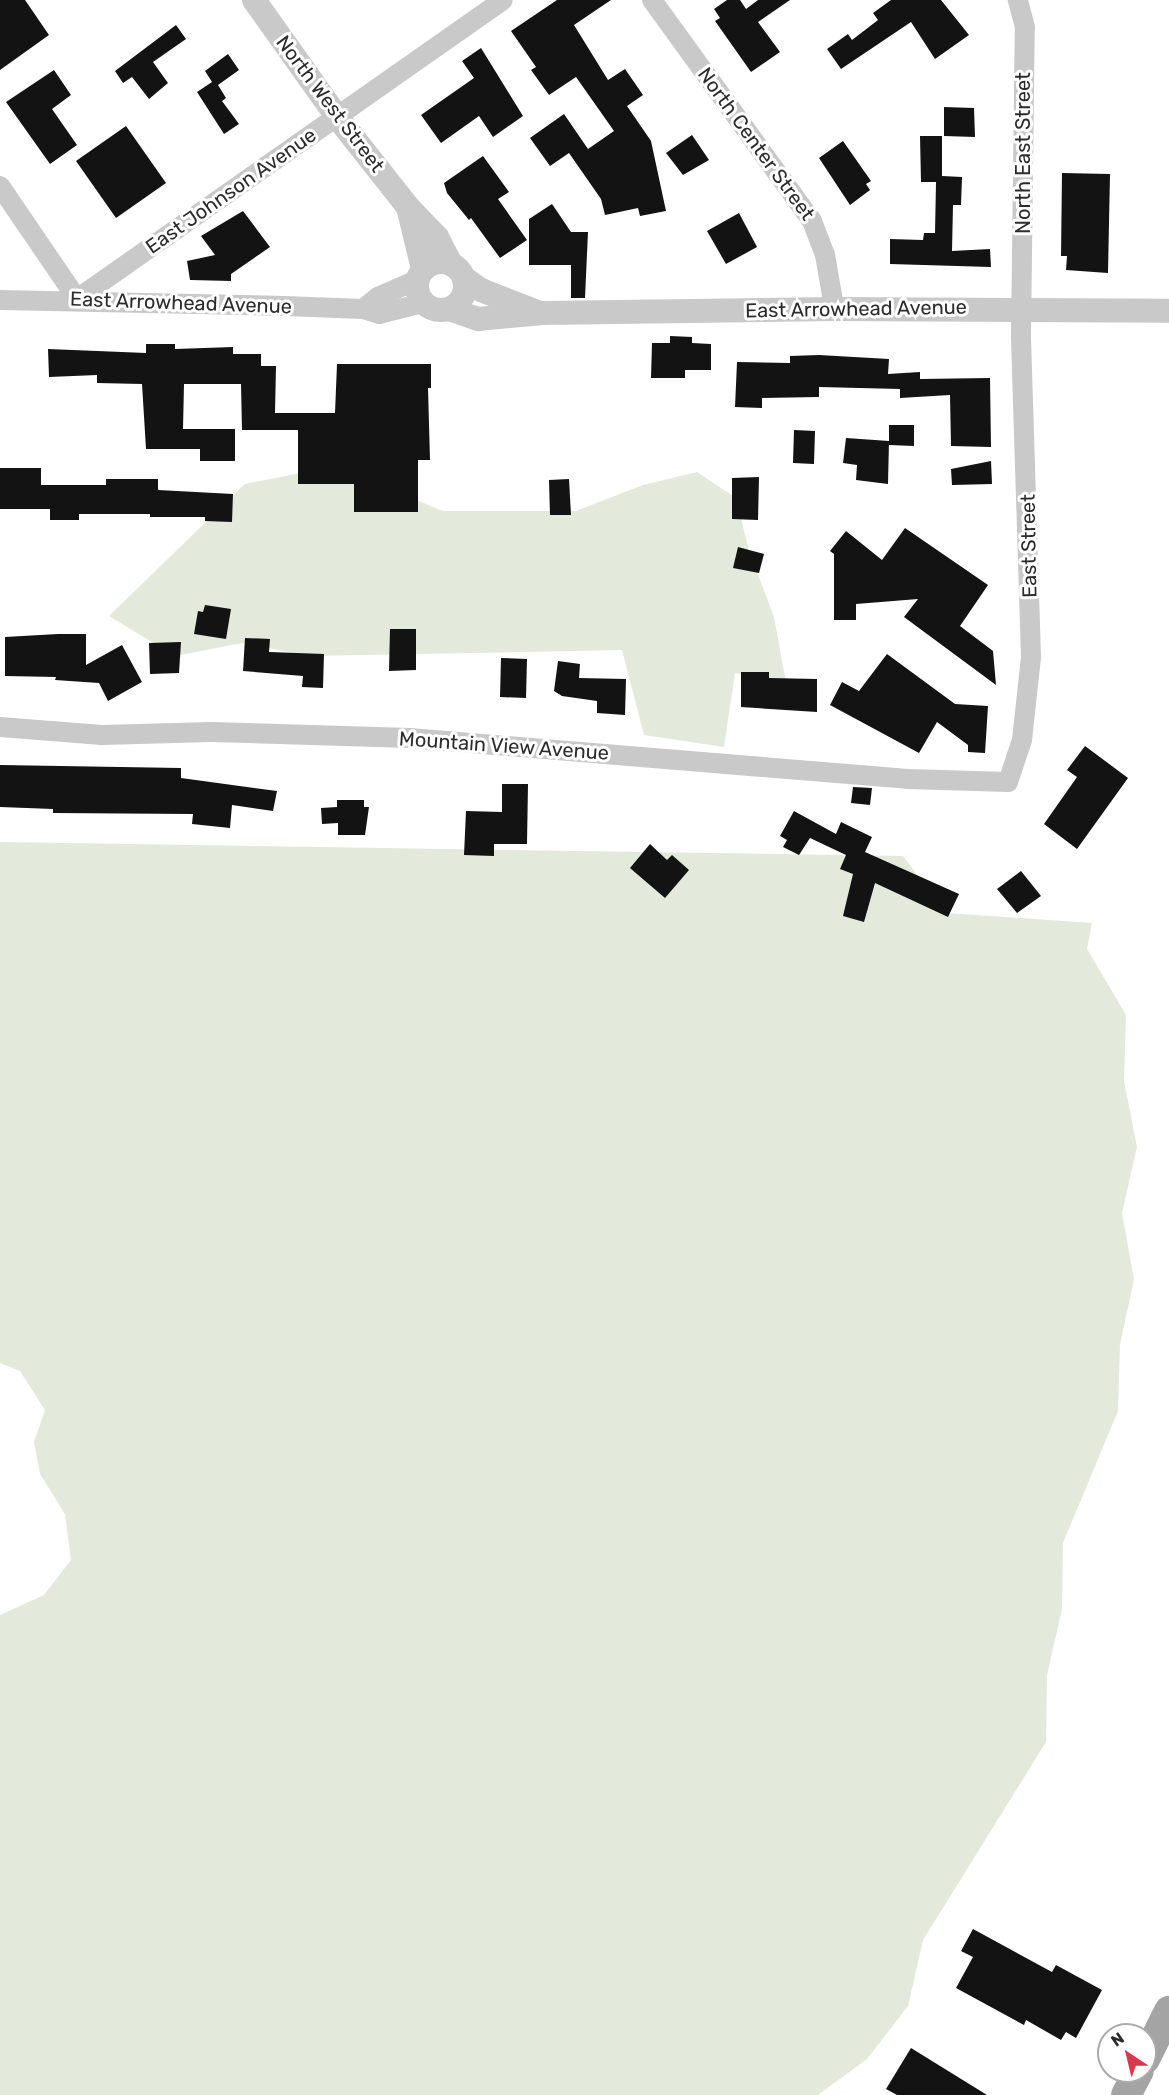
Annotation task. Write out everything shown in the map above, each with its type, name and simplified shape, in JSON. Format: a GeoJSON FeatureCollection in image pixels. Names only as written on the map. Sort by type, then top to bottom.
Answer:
{"type":"FeatureCollection","features":[{"type":"Feature","properties":{"kind":"main road"},"geometry":{"type":"LineString","coordinates":[[1157,2035],[1169,2011]]}},
{"type":"Feature","properties":{"kind":"street","name":"North West Street"},"geometry":{"type":"LineString","coordinates":[[254,0],[337,117],[408,207],[437,237],[457,271]]}},
{"type":"Feature","properties":{"kind":"street","name":"East Johnson Avenue"},"geometry":{"type":"LineString","coordinates":[[77,299],[503,0]]}},
{"type":"Feature","properties":{"kind":"street","name":"North Center Street"},"geometry":{"type":"LineString","coordinates":[[652,0],[812,221],[825,255],[833,301]]}},
{"type":"Feature","properties":{"kind":"street","name":"North East Street"},"geometry":{"type":"LineString","coordinates":[[1018,0],[1025,27],[1022,308]]}},
{"type":"Feature","properties":{"kind":"street"},"geometry":{"type":"LineString","coordinates":[[0,186],[77,299]]}},
{"type":"Feature","properties":{"kind":"street","name":"North West Street"},"geometry":{"type":"LineString","coordinates":[[408,207],[420,274]]}},
{"type":"Feature","properties":{"kind":"street"},"geometry":{"type":"LineString","coordinates":[[363,309],[378,297],[441,262],[457,271],[463,296],[449,309],[430,309],[418,296],[420,274]]}},
{"type":"Feature","properties":{"kind":"street","name":"East Arrowhead Avenue"},"geometry":{"type":"LineString","coordinates":[[457,271],[481,290],[543,313]]}},
{"type":"Feature","properties":{"kind":"street","name":"East Arrowhead Avenue"},"geometry":{"type":"LineString","coordinates":[[0,300],[77,299],[363,309],[379,314],[423,303]]}},
{"type":"Feature","properties":{"kind":"street","name":"East Arrowhead Avenue"},"geometry":{"type":"LineString","coordinates":[[449,309],[478,319],[543,313],[1022,308],[1169,310]]}},
{"type":"Feature","properties":{"kind":"street","name":"East Street"},"geometry":{"type":"LineString","coordinates":[[1008,782],[1022,740],[1031,657],[1022,308]]}},
{"type":"Feature","properties":{"kind":"street","name":"Mountain View Avenue"},"geometry":{"type":"LineString","coordinates":[[0,727],[102,735],[211,732],[410,738],[907,779],[1008,782]]}},
{"type":"Feature","properties":{"kind":"shaded area"},"geometry":{"type":"Polygon","coordinates":[[[311,471],[377,484],[443,511],[576,511],[643,485],[697,472],[736,498],[749,551],[774,617],[786,683],[735,673],[724,747],[644,735],[622,650],[308,656],[242,643],[175,656],[109,616],[245,484],[311,471]]]}},
{"type":"Feature","properties":{"kind":"shaded area"},"geometry":{"type":"Polygon","coordinates":[[[0,842],[903,856],[946,913],[1092,923],[1087,949],[1126,1015],[1124,1081],[1137,1147],[1122,1213],[1134,1279],[1120,1345],[1118,1411],[1063,1543],[1062,1609],[1047,1675],[1046,1742],[923,1940],[908,2006],[867,2059],[818,2095],[0,2095],[0,1615],[44,1595],[71,1560],[65,1514],[40,1474],[34,1442],[45,1410],[20,1371],[0,1363],[0,842]]]}},
{"type":"Feature","properties":{"kind":"building"},"geometry":{"type":"Polygon","coordinates":[[[0,0],[25,0],[49,35],[0,70],[0,0]]]}},
{"type":"Feature","properties":{"kind":"building"},"geometry":{"type":"Polygon","coordinates":[[[557,0],[611,0],[574,25],[608,80],[625,69],[643,95],[627,106],[651,141],[666,211],[640,216],[638,208],[605,215],[601,199],[569,153],[550,166],[530,138],[564,114],[588,149],[614,131],[576,77],[549,95],[531,70],[536,67],[511,31],[557,0]]]}},
{"type":"Feature","properties":{"kind":"building"},"geometry":{"type":"Polygon","coordinates":[[[727,0],[740,0],[746,9],[758,0],[790,0],[758,22],[780,52],[751,72],[715,21],[720,18],[714,9],[727,0]]]}},
{"type":"Feature","properties":{"kind":"building"},"geometry":{"type":"Polygon","coordinates":[[[891,0],[941,0],[969,35],[935,59],[911,22],[841,69],[827,49],[848,34],[852,40],[878,20],[873,13],[891,0]]]}},
{"type":"Feature","properties":{"kind":"building"},"geometry":{"type":"Polygon","coordinates":[[[176,25],[186,39],[153,62],[168,83],[149,99],[132,77],[123,83],[115,71],[176,25]]]}},
{"type":"Feature","properties":{"kind":"building"},"geometry":{"type":"Polygon","coordinates":[[[481,48],[523,116],[493,137],[479,116],[441,143],[421,115],[474,78],[462,61],[481,48]]]}},
{"type":"Feature","properties":{"kind":"building"},"geometry":{"type":"Polygon","coordinates":[[[228,54],[239,70],[218,85],[226,98],[222,101],[239,124],[224,134],[197,92],[212,82],[205,71],[228,54]]]}},
{"type":"Feature","properties":{"kind":"building"},"geometry":{"type":"Polygon","coordinates":[[[54,70],[71,95],[52,109],[77,145],[50,164],[6,102],[54,70]]]}},
{"type":"Feature","properties":{"kind":"building"},"geometry":{"type":"Polygon","coordinates":[[[944,107],[974,108],[975,137],[944,136],[944,107]]]}},
{"type":"Feature","properties":{"kind":"building"},"geometry":{"type":"Polygon","coordinates":[[[126,126],[166,183],[116,218],[76,161],[126,126]]]}},
{"type":"Feature","properties":{"kind":"building"},"geometry":{"type":"Polygon","coordinates":[[[692,135],[709,160],[683,175],[666,153],[692,135]]]}},
{"type":"Feature","properties":{"kind":"building"},"geometry":{"type":"Polygon","coordinates":[[[920,136],[942,136],[942,176],[962,177],[961,205],[953,205],[952,251],[990,249],[991,267],[890,264],[890,239],[923,240],[924,233],[935,233],[936,182],[921,182],[920,136]]]}},
{"type":"Feature","properties":{"kind":"building"},"geometry":{"type":"Polygon","coordinates":[[[843,141],[871,181],[866,184],[870,190],[850,205],[819,158],[843,141]]]}},
{"type":"Feature","properties":{"kind":"building"},"geometry":{"type":"Polygon","coordinates":[[[483,156],[509,192],[498,199],[527,240],[500,258],[471,218],[469,220],[447,193],[444,183],[483,156]]]}},
{"type":"Feature","properties":{"kind":"building"},"geometry":{"type":"Polygon","coordinates":[[[1062,173],[1110,174],[1108,273],[1066,270],[1067,256],[1061,256],[1062,173]]]}},
{"type":"Feature","properties":{"kind":"building"},"geometry":{"type":"Polygon","coordinates":[[[552,204],[571,232],[588,232],[585,298],[571,298],[571,265],[529,265],[529,219],[552,204]]]}},
{"type":"Feature","properties":{"kind":"building"},"geometry":{"type":"Polygon","coordinates":[[[243,211],[270,247],[231,274],[231,281],[190,280],[187,261],[215,255],[201,236],[243,211]]]}},
{"type":"Feature","properties":{"kind":"building"},"geometry":{"type":"Polygon","coordinates":[[[739,213],[757,247],[726,264],[707,231],[739,213]]]}},
{"type":"Feature","properties":{"kind":"building"},"geometry":{"type":"Polygon","coordinates":[[[670,336],[692,337],[692,343],[711,344],[711,370],[685,370],[685,378],[651,378],[652,343],[670,343],[670,336]]]}},
{"type":"Feature","properties":{"kind":"building"},"geometry":{"type":"Polygon","coordinates":[[[146,344],[175,344],[175,349],[233,347],[233,354],[261,354],[261,366],[276,366],[275,413],[335,413],[337,364],[431,364],[431,388],[428,388],[430,460],[418,460],[418,512],[354,512],[354,484],[298,484],[298,430],[242,430],[241,384],[184,384],[183,429],[235,429],[235,461],[200,461],[200,449],[146,449],[142,384],[97,383],[97,375],[49,377],[48,349],[146,353],[146,344]]]}},
{"type":"Feature","properties":{"kind":"building"},"geometry":{"type":"Polygon","coordinates":[[[819,355],[889,359],[888,374],[920,372],[920,379],[990,378],[991,447],[951,446],[950,395],[900,398],[900,389],[819,387],[819,397],[762,398],[762,408],[735,407],[737,362],[790,363],[790,356],[819,355]]]}},
{"type":"Feature","properties":{"kind":"building"},"geometry":{"type":"Polygon","coordinates":[[[889,425],[914,425],[914,446],[889,445],[889,425]]]}},
{"type":"Feature","properties":{"kind":"building"},"geometry":{"type":"Polygon","coordinates":[[[794,430],[815,431],[814,464],[793,463],[794,430]]]}},
{"type":"Feature","properties":{"kind":"building"},"geometry":{"type":"Polygon","coordinates":[[[846,438],[889,441],[888,484],[856,480],[857,465],[843,463],[846,438]]]}},
{"type":"Feature","properties":{"kind":"building"},"geometry":{"type":"Polygon","coordinates":[[[991,461],[992,484],[952,485],[951,469],[991,461]]]}},
{"type":"Feature","properties":{"kind":"building"},"geometry":{"type":"Polygon","coordinates":[[[0,468],[41,468],[41,485],[106,485],[106,479],[158,479],[158,490],[233,494],[232,522],[205,521],[205,517],[150,517],[150,514],[79,514],[79,520],[50,520],[50,509],[0,509],[0,468]]]}},
{"type":"Feature","properties":{"kind":"building"},"geometry":{"type":"Polygon","coordinates":[[[759,477],[758,520],[732,519],[732,478],[759,477]]]}},
{"type":"Feature","properties":{"kind":"building"},"geometry":{"type":"Polygon","coordinates":[[[569,479],[571,515],[550,515],[549,480],[569,479]]]}},
{"type":"Feature","properties":{"kind":"building"},"geometry":{"type":"Polygon","coordinates":[[[905,528],[988,585],[960,626],[993,651],[996,685],[904,617],[918,599],[856,604],[856,620],[834,620],[834,554],[830,551],[846,531],[882,560],[905,528]]]}},
{"type":"Feature","properties":{"kind":"building"},"geometry":{"type":"Polygon","coordinates":[[[738,547],[764,554],[759,573],[733,568],[738,547]]]}},
{"type":"Feature","properties":{"kind":"building"},"geometry":{"type":"Polygon","coordinates":[[[205,605],[231,609],[226,639],[194,634],[198,611],[203,612],[205,605]]]}},
{"type":"Feature","properties":{"kind":"building"},"geometry":{"type":"Polygon","coordinates":[[[390,629],[416,629],[416,670],[389,671],[390,629]]]}},
{"type":"Feature","properties":{"kind":"building"},"geometry":{"type":"Polygon","coordinates":[[[86,634],[86,665],[122,645],[142,682],[108,701],[99,683],[55,680],[56,677],[5,676],[5,637],[86,634]]]}},
{"type":"Feature","properties":{"kind":"building"},"geometry":{"type":"Polygon","coordinates":[[[245,638],[270,639],[269,652],[324,654],[323,688],[302,687],[303,676],[243,671],[245,638]]]}},
{"type":"Feature","properties":{"kind":"building"},"geometry":{"type":"Polygon","coordinates":[[[181,642],[179,673],[150,674],[149,643],[181,642]]]}},
{"type":"Feature","properties":{"kind":"building"},"geometry":{"type":"Polygon","coordinates":[[[887,654],[955,704],[988,706],[985,753],[968,752],[968,745],[937,722],[919,753],[830,705],[842,682],[859,691],[887,654]]]}},
{"type":"Feature","properties":{"kind":"building"},"geometry":{"type":"Polygon","coordinates":[[[501,658],[527,659],[526,698],[500,697],[501,658]]]}},
{"type":"Feature","properties":{"kind":"building"},"geometry":{"type":"Polygon","coordinates":[[[558,661],[580,664],[579,678],[626,679],[625,715],[597,713],[597,701],[562,696],[554,691],[558,661]]]}},
{"type":"Feature","properties":{"kind":"building"},"geometry":{"type":"Polygon","coordinates":[[[741,672],[769,672],[769,678],[817,679],[817,712],[741,707],[741,672]]]}},
{"type":"Feature","properties":{"kind":"building"},"geometry":{"type":"Polygon","coordinates":[[[1085,746],[1128,778],[1077,849],[1044,824],[1077,777],[1067,770],[1085,746]]]}},
{"type":"Feature","properties":{"kind":"building"},"geometry":{"type":"Polygon","coordinates":[[[0,765],[181,768],[181,778],[277,791],[273,811],[232,805],[230,828],[192,824],[193,814],[53,813],[53,809],[0,807],[0,765]]]}},
{"type":"Feature","properties":{"kind":"building"},"geometry":{"type":"Polygon","coordinates":[[[502,784],[528,784],[527,844],[494,844],[494,856],[464,855],[466,811],[502,812],[502,784]]]}},
{"type":"Feature","properties":{"kind":"building"},"geometry":{"type":"Polygon","coordinates":[[[853,787],[872,788],[870,805],[851,803],[853,787]]]}},
{"type":"Feature","properties":{"kind":"building"},"geometry":{"type":"Polygon","coordinates":[[[337,800],[364,800],[364,807],[369,807],[365,835],[338,835],[338,823],[322,824],[321,808],[337,807],[337,800]]]}},
{"type":"Feature","properties":{"kind":"building"},"geometry":{"type":"Polygon","coordinates":[[[794,811],[836,834],[841,822],[872,837],[865,852],[959,894],[948,917],[875,883],[864,922],[843,916],[853,874],[840,869],[846,855],[810,838],[799,855],[783,847],[787,840],[780,836],[794,811]]]}},
{"type":"Feature","properties":{"kind":"building"},"geometry":{"type":"Polygon","coordinates":[[[650,844],[667,860],[672,855],[689,870],[665,898],[630,868],[650,844]]]}},
{"type":"Feature","properties":{"kind":"building"},"geometry":{"type":"Polygon","coordinates":[[[1021,871],[1041,896],[1017,913],[997,889],[1021,871]]]}},
{"type":"Feature","properties":{"kind":"building"},"geometry":{"type":"Polygon","coordinates":[[[973,1929],[1052,1972],[1056,1965],[1102,1990],[1076,2038],[1066,2032],[1061,2040],[1026,2020],[1024,2025],[956,1988],[973,1957],[961,1951],[973,1929]]]}},
{"type":"Feature","properties":{"kind":"building"},"geometry":{"type":"Polygon","coordinates":[[[911,2048],[987,2095],[897,2095],[886,2089],[911,2048]]]}}]}
